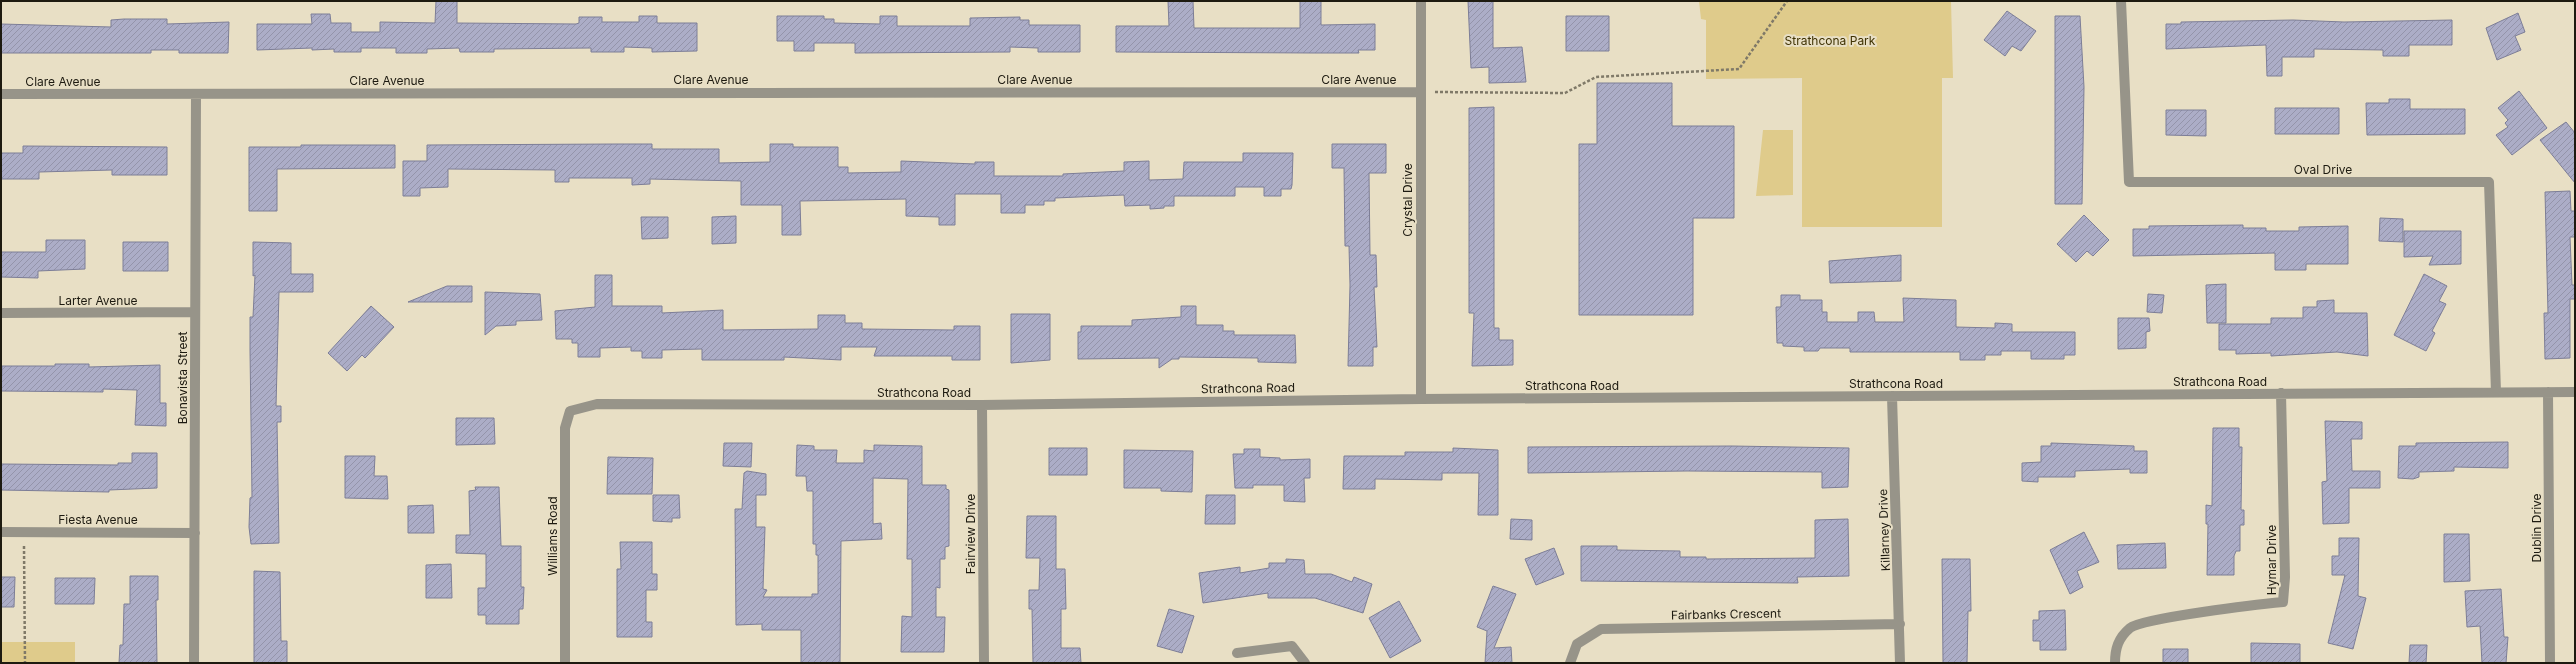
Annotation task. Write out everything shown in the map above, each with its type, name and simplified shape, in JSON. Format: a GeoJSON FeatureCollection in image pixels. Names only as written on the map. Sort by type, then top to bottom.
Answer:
{"type":"FeatureCollection","features":[{"type":"Feature","properties":{"kind":"street","name":"Crystal Drive"},"geometry":{"type":"LineString","coordinates":[[1421,1],[1421,398]]}},
{"type":"Feature","properties":{"kind":"street","name":"Oval Drive"},"geometry":{"type":"LineString","coordinates":[[2121,1],[2129,182],[2489,182],[2496,392]]}},
{"type":"Feature","properties":{"kind":"street","name":"Clare Avenue"},"geometry":{"type":"LineString","coordinates":[[1,94],[1420,92]]}},
{"type":"Feature","properties":{"kind":"street","name":"Bonavista Street"},"geometry":{"type":"LineString","coordinates":[[194,663],[196,94]]}},
{"type":"Feature","properties":{"kind":"street","name":"Larter Avenue"},"geometry":{"type":"LineString","coordinates":[[1,313],[196,312]]}},
{"type":"Feature","properties":{"kind":"street","name":"Dublin Drive"},"geometry":{"type":"LineString","coordinates":[[2548,392],[2550,663]]}},
{"type":"Feature","properties":{"kind":"street","name":"Strathcona Road"},"geometry":{"type":"LineString","coordinates":[[570,411],[597,404],[982,405],[1421,398],[2575,392]]}},
{"type":"Feature","properties":{"kind":"street","name":"Hymar Drive"},"geometry":{"type":"LineString","coordinates":[[2115,663],[2115,646],[2130,627],[2166,619],[2283,602],[2285,577],[2281,393]]}},
{"type":"Feature","properties":{"kind":"street","name":"Killarney Drive"},"geometry":{"type":"LineString","coordinates":[[1892,396],[1900,663]]}},
{"type":"Feature","properties":{"kind":"street","name":"Fairview Drive"},"geometry":{"type":"LineString","coordinates":[[982,405],[984,663]]}},
{"type":"Feature","properties":{"kind":"street","name":"Williams Road"},"geometry":{"type":"LineString","coordinates":[[565,663],[565,428],[570,411]]}},
{"type":"Feature","properties":{"kind":"street","name":"Fiesta Avenue"},"geometry":{"type":"LineString","coordinates":[[1,532],[195,533]]}},
{"type":"Feature","properties":{"kind":"street","name":"Fairbanks Crescent"},"geometry":{"type":"LineString","coordinates":[[1570,663],[1577,644],[1601,629],[1900,624]]}},
{"type":"Feature","properties":{"kind":"street"},"geometry":{"type":"LineString","coordinates":[[1237,653],[1292,646],[1305,663]]}},
{"type":"Feature","properties":{"kind":"path"},"geometry":{"type":"LineString","coordinates":[[1420,92],[1565,93],[1596,77],[1739,69],[1787,1]]}},
{"type":"Feature","properties":{"kind":"path"},"geometry":{"type":"LineString","coordinates":[[24,532],[25,663]]}},
{"type":"Feature","properties":{"kind":"green space","name":"Strathcona Park"},"geometry":{"type":"Polygon","coordinates":[[[1699,1],[1951,1],[1953,78],[1942,78],[1942,227],[1802,227],[1802,78],[1706,79],[1706,20],[1701,19],[1699,1]]]}},
{"type":"Feature","properties":{"kind":"green space"},"geometry":{"type":"Polygon","coordinates":[[[1763,130],[1793,130],[1793,195],[1756,196],[1763,130]]]}},
{"type":"Feature","properties":{"kind":"green space"},"geometry":{"type":"Polygon","coordinates":[[[1,642],[75,642],[75,663],[1,663],[1,642]]]}},
{"type":"Feature","properties":{"kind":"building"},"geometry":{"type":"Polygon","coordinates":[[[436,1],[457,1],[457,23],[576,24],[579,23],[579,17],[602,17],[602,22],[639,22],[639,16],[657,16],[657,23],[697,23],[697,51],[652,52],[652,48],[624,47],[624,52],[591,52],[591,48],[494,49],[494,52],[460,52],[459,48],[427,49],[427,53],[396,53],[396,48],[361,48],[361,52],[334,52],[334,49],[312,50],[312,48],[257,50],[257,24],[312,24],[311,14],[330,14],[331,23],[351,23],[351,32],[380,32],[380,22],[435,23],[436,1]]]}},
{"type":"Feature","properties":{"kind":"building"},"geometry":{"type":"Polygon","coordinates":[[[1168,1],[1193,1],[1194,28],[1300,28],[1300,1],[1321,1],[1321,25],[1375,24],[1375,50],[1358,50],[1359,53],[1116,52],[1116,26],[1169,26],[1168,1]]]}},
{"type":"Feature","properties":{"kind":"building"},"geometry":{"type":"Polygon","coordinates":[[[1468,1],[1493,1],[1493,48],[1522,47],[1526,82],[1489,83],[1489,67],[1471,68],[1468,1]]]}},
{"type":"Feature","properties":{"kind":"building"},"geometry":{"type":"Polygon","coordinates":[[[2007,11],[2036,31],[2021,51],[2012,46],[2005,56],[1984,40],[2007,11]]]}},
{"type":"Feature","properties":{"kind":"building"},"geometry":{"type":"Polygon","coordinates":[[[2518,13],[2525,32],[2515,36],[2521,50],[2497,60],[2486,28],[2518,13]]]}},
{"type":"Feature","properties":{"kind":"building"},"geometry":{"type":"Polygon","coordinates":[[[777,16],[824,16],[824,19],[834,19],[834,23],[880,24],[880,16],[897,16],[897,26],[970,26],[970,18],[1020,17],[1020,20],[1029,20],[1029,25],[1080,25],[1080,52],[1038,52],[1038,48],[1010,47],[1010,52],[855,53],[855,43],[814,43],[814,51],[794,51],[794,41],[777,41],[777,16]]]}},
{"type":"Feature","properties":{"kind":"building"},"geometry":{"type":"Polygon","coordinates":[[[1566,16],[1609,16],[1609,51],[1566,51],[1566,16]]]}},
{"type":"Feature","properties":{"kind":"building"},"geometry":{"type":"Polygon","coordinates":[[[2055,16],[2080,16],[2084,87],[2082,204],[2055,204],[2055,16]]]}},
{"type":"Feature","properties":{"kind":"building"},"geometry":{"type":"Polygon","coordinates":[[[167,19],[167,24],[229,22],[228,53],[179,53],[179,50],[151,50],[151,53],[1,53],[1,24],[111,27],[111,20],[167,19]]]}},
{"type":"Feature","properties":{"kind":"building"},"geometry":{"type":"Polygon","coordinates":[[[2293,20],[2344,22],[2452,20],[2452,45],[2409,45],[2409,56],[2383,56],[2383,50],[2314,49],[2314,57],[2282,57],[2282,76],[2267,76],[2266,45],[2166,49],[2166,24],[2181,24],[2181,22],[2293,20]]]}},
{"type":"Feature","properties":{"kind":"building"},"geometry":{"type":"Polygon","coordinates":[[[1597,83],[1672,83],[1672,126],[1734,126],[1734,218],[1693,218],[1693,315],[1579,315],[1579,144],[1597,144],[1597,83]]]}},
{"type":"Feature","properties":{"kind":"building"},"geometry":{"type":"Polygon","coordinates":[[[2519,91],[2547,128],[2512,155],[2496,135],[2508,127],[2505,123],[2508,120],[2498,108],[2519,91]]]}},
{"type":"Feature","properties":{"kind":"building"},"geometry":{"type":"Polygon","coordinates":[[[2389,99],[2410,99],[2410,109],[2465,109],[2465,134],[2367,135],[2366,103],[2389,103],[2389,99]]]}},
{"type":"Feature","properties":{"kind":"building"},"geometry":{"type":"Polygon","coordinates":[[[1494,107],[1494,328],[1499,328],[1499,340],[1513,340],[1513,365],[1472,366],[1474,313],[1469,313],[1469,108],[1494,107]]]}},
{"type":"Feature","properties":{"kind":"building"},"geometry":{"type":"Polygon","coordinates":[[[2275,108],[2339,108],[2339,134],[2275,134],[2275,108]]]}},
{"type":"Feature","properties":{"kind":"building"},"geometry":{"type":"Polygon","coordinates":[[[2166,110],[2206,110],[2206,136],[2166,135],[2166,110]]]}},
{"type":"Feature","properties":{"kind":"building"},"geometry":{"type":"Polygon","coordinates":[[[2566,122],[2575,133],[2575,183],[2540,140],[2566,122]]]}},
{"type":"Feature","properties":{"kind":"building"},"geometry":{"type":"Polygon","coordinates":[[[652,144],[652,149],[719,149],[719,163],[770,162],[770,144],[793,144],[793,147],[838,147],[838,167],[848,167],[848,173],[901,172],[901,161],[975,164],[975,162],[994,162],[994,176],[1063,176],[1063,174],[1124,171],[1124,162],[1149,161],[1149,180],[1183,179],[1184,162],[1243,162],[1243,153],[1293,153],[1292,185],[1291,189],[1281,189],[1281,196],[1264,196],[1264,187],[1235,187],[1235,196],[1174,196],[1174,206],[1164,206],[1164,208],[1150,209],[1150,205],[1125,206],[1124,195],[1055,198],[1055,201],[1044,201],[1044,205],[1025,205],[1025,213],[1001,213],[1001,194],[955,194],[955,225],[939,225],[939,217],[906,216],[906,199],[800,201],[801,235],[782,235],[782,205],[741,205],[741,181],[650,179],[650,184],[632,185],[632,178],[569,178],[569,182],[555,182],[555,170],[448,169],[448,187],[420,188],[420,196],[403,196],[403,161],[427,161],[427,145],[652,144]]]}},
{"type":"Feature","properties":{"kind":"building"},"geometry":{"type":"Polygon","coordinates":[[[1332,144],[1386,144],[1386,173],[1369,173],[1370,255],[1376,255],[1377,287],[1374,287],[1377,347],[1373,347],[1373,366],[1348,366],[1350,285],[1349,246],[1345,246],[1344,168],[1332,168],[1332,144]]]}},
{"type":"Feature","properties":{"kind":"building"},"geometry":{"type":"Polygon","coordinates":[[[301,145],[395,145],[395,168],[277,169],[277,211],[249,211],[249,147],[301,147],[301,145]]]}},
{"type":"Feature","properties":{"kind":"building"},"geometry":{"type":"Polygon","coordinates":[[[23,146],[167,147],[167,175],[112,175],[112,170],[39,172],[39,179],[1,179],[1,153],[23,153],[23,146]]]}},
{"type":"Feature","properties":{"kind":"building"},"geometry":{"type":"Polygon","coordinates":[[[2570,191],[2571,211],[2575,211],[2575,237],[2570,237],[2572,285],[2575,285],[2575,299],[2570,299],[2570,358],[2545,359],[2544,313],[2548,313],[2545,192],[2570,191]]]}},
{"type":"Feature","properties":{"kind":"building"},"geometry":{"type":"Polygon","coordinates":[[[2084,215],[2109,240],[2093,256],[2087,251],[2076,262],[2057,244],[2084,215]]]}},
{"type":"Feature","properties":{"kind":"building"},"geometry":{"type":"Polygon","coordinates":[[[736,216],[736,243],[712,244],[712,217],[736,216]]]}},
{"type":"Feature","properties":{"kind":"building"},"geometry":{"type":"Polygon","coordinates":[[[641,217],[668,217],[668,238],[642,239],[641,217]]]}},
{"type":"Feature","properties":{"kind":"building"},"geometry":{"type":"Polygon","coordinates":[[[2380,218],[2403,219],[2403,242],[2379,241],[2380,218]]]}},
{"type":"Feature","properties":{"kind":"building"},"geometry":{"type":"Polygon","coordinates":[[[2243,225],[2243,228],[2266,228],[2266,231],[2299,231],[2299,227],[2348,226],[2348,264],[2306,264],[2306,270],[2275,270],[2275,253],[2133,256],[2133,229],[2149,229],[2149,226],[2243,225]]]}},
{"type":"Feature","properties":{"kind":"building"},"geometry":{"type":"Polygon","coordinates":[[[2404,231],[2461,231],[2461,264],[2429,265],[2433,256],[2404,257],[2404,231]]]}},
{"type":"Feature","properties":{"kind":"building"},"geometry":{"type":"Polygon","coordinates":[[[46,240],[85,240],[85,269],[38,271],[38,278],[1,277],[1,252],[46,252],[46,240]]]}},
{"type":"Feature","properties":{"kind":"building"},"geometry":{"type":"Polygon","coordinates":[[[123,242],[168,242],[168,271],[123,271],[123,242]]]}},
{"type":"Feature","properties":{"kind":"building"},"geometry":{"type":"Polygon","coordinates":[[[253,242],[291,243],[291,274],[313,274],[313,292],[279,292],[276,406],[281,406],[281,422],[277,422],[279,543],[251,544],[249,527],[250,498],[252,497],[250,317],[253,317],[255,275],[253,276],[253,242]]]}},
{"type":"Feature","properties":{"kind":"building"},"geometry":{"type":"Polygon","coordinates":[[[1901,255],[1901,281],[1830,283],[1829,261],[1901,255]]]}},
{"type":"Feature","properties":{"kind":"building"},"geometry":{"type":"Polygon","coordinates":[[[2424,274],[2447,286],[2439,301],[2446,304],[2432,331],[2435,333],[2426,351],[2394,335],[2424,274]]]}},
{"type":"Feature","properties":{"kind":"building"},"geometry":{"type":"Polygon","coordinates":[[[595,275],[612,275],[612,306],[662,306],[662,313],[723,310],[723,330],[818,329],[818,315],[845,315],[845,323],[862,323],[862,329],[954,330],[954,326],[980,326],[980,360],[952,360],[952,356],[874,356],[877,347],[841,347],[841,360],[784,357],[784,360],[702,360],[702,349],[662,350],[662,358],[642,358],[642,351],[631,351],[631,347],[600,348],[600,357],[578,357],[578,343],[572,343],[572,339],[556,339],[555,311],[595,307],[595,275]]]}},
{"type":"Feature","properties":{"kind":"building"},"geometry":{"type":"Polygon","coordinates":[[[2226,284],[2226,323],[2207,323],[2206,285],[2226,284]]]}},
{"type":"Feature","properties":{"kind":"building"},"geometry":{"type":"Polygon","coordinates":[[[447,286],[472,286],[472,302],[408,302],[447,286]]]}},
{"type":"Feature","properties":{"kind":"building"},"geometry":{"type":"Polygon","coordinates":[[[485,292],[540,294],[542,320],[516,321],[516,325],[496,326],[485,335],[485,292]]]}},
{"type":"Feature","properties":{"kind":"building"},"geometry":{"type":"Polygon","coordinates":[[[2148,294],[2164,295],[2162,313],[2147,312],[2148,294]]]}},
{"type":"Feature","properties":{"kind":"building"},"geometry":{"type":"Polygon","coordinates":[[[1781,295],[1800,295],[1800,300],[1822,300],[1822,312],[1827,312],[1827,322],[1858,322],[1858,312],[1874,312],[1875,322],[1904,322],[1903,298],[1956,300],[1956,327],[1995,328],[1995,323],[2012,324],[2012,332],[2075,332],[2075,355],[2064,355],[2064,359],[2031,359],[2031,351],[2001,351],[2001,355],[1985,355],[1985,360],[1960,360],[1960,352],[1850,352],[1850,348],[1820,348],[1818,351],[1804,351],[1804,347],[1783,346],[1783,343],[1777,343],[1776,307],[1781,307],[1781,295]]]}},
{"type":"Feature","properties":{"kind":"building"},"geometry":{"type":"Polygon","coordinates":[[[2334,300],[2334,313],[2367,313],[2368,356],[2337,352],[2271,356],[2271,353],[2236,354],[2236,350],[2219,350],[2219,324],[2271,324],[2271,318],[2303,318],[2303,307],[2317,307],[2317,301],[2334,300]]]}},
{"type":"Feature","properties":{"kind":"building"},"geometry":{"type":"Polygon","coordinates":[[[371,306],[394,327],[365,358],[362,355],[347,371],[328,353],[371,306]]]}},
{"type":"Feature","properties":{"kind":"building"},"geometry":{"type":"Polygon","coordinates":[[[1181,306],[1196,306],[1196,325],[1223,325],[1223,331],[1234,331],[1234,335],[1295,335],[1296,363],[1258,362],[1258,358],[1179,357],[1179,359],[1172,359],[1159,368],[1159,358],[1078,359],[1078,332],[1081,332],[1081,326],[1132,326],[1132,320],[1181,317],[1181,306]]]}},
{"type":"Feature","properties":{"kind":"building"},"geometry":{"type":"Polygon","coordinates":[[[1011,314],[1050,314],[1050,360],[1011,363],[1011,314]]]}},
{"type":"Feature","properties":{"kind":"building"},"geometry":{"type":"Polygon","coordinates":[[[2118,318],[2149,318],[2150,331],[2146,332],[2146,348],[2118,349],[2118,318]]]}},
{"type":"Feature","properties":{"kind":"building"},"geometry":{"type":"Polygon","coordinates":[[[55,364],[89,364],[89,367],[160,365],[160,403],[166,403],[166,426],[135,425],[137,390],[103,389],[103,392],[1,391],[2,366],[55,366],[55,364]]]}},
{"type":"Feature","properties":{"kind":"building"},"geometry":{"type":"Polygon","coordinates":[[[456,418],[494,418],[495,444],[456,445],[456,418]]]}},
{"type":"Feature","properties":{"kind":"building"},"geometry":{"type":"Polygon","coordinates":[[[2325,421],[2362,422],[2362,439],[2351,439],[2352,471],[2380,471],[2380,488],[2349,488],[2349,523],[2323,524],[2322,482],[2327,481],[2325,421]]]}},
{"type":"Feature","properties":{"kind":"building"},"geometry":{"type":"Polygon","coordinates":[[[2213,428],[2239,428],[2239,447],[2242,447],[2241,510],[2244,510],[2244,525],[2240,525],[2240,551],[2236,551],[2234,556],[2234,575],[2207,575],[2208,524],[2206,524],[2206,505],[2212,506],[2213,428]]]}},
{"type":"Feature","properties":{"kind":"building"},"geometry":{"type":"Polygon","coordinates":[[[2508,442],[2508,468],[2454,467],[2454,471],[2419,472],[2419,477],[2413,479],[2398,478],[2399,446],[2416,446],[2416,443],[2508,442]]]}},
{"type":"Feature","properties":{"kind":"building"},"geometry":{"type":"Polygon","coordinates":[[[724,443],[752,443],[751,467],[723,466],[724,443]]]}},
{"type":"Feature","properties":{"kind":"building"},"geometry":{"type":"Polygon","coordinates":[[[2051,443],[2134,446],[2134,451],[2147,451],[2147,473],[2130,473],[2130,469],[2075,471],[2075,477],[2038,477],[2038,482],[2022,481],[2022,463],[2041,462],[2041,446],[2051,446],[2051,443]]]}},
{"type":"Feature","properties":{"kind":"building"},"geometry":{"type":"Polygon","coordinates":[[[797,445],[814,446],[814,450],[837,450],[836,463],[864,463],[864,450],[874,451],[874,445],[922,446],[922,485],[946,485],[946,489],[949,490],[949,546],[945,547],[945,559],[940,559],[940,588],[936,587],[936,617],[945,617],[944,652],[901,652],[902,616],[912,617],[912,559],[907,559],[908,479],[873,478],[873,524],[881,523],[882,539],[841,541],[840,663],[801,663],[801,630],[762,630],[762,624],[736,625],[735,509],[742,509],[744,473],[747,471],[766,474],[766,495],[756,495],[756,527],[765,527],[763,589],[767,590],[763,597],[812,597],[812,594],[818,594],[818,555],[816,555],[816,544],[813,544],[813,491],[807,491],[806,476],[796,476],[797,445]]]}},
{"type":"Feature","properties":{"kind":"building"},"geometry":{"type":"Polygon","coordinates":[[[1732,446],[1849,448],[1848,487],[1822,488],[1822,472],[1687,471],[1528,473],[1528,447],[1732,446]]]}},
{"type":"Feature","properties":{"kind":"building"},"geometry":{"type":"Polygon","coordinates":[[[1049,448],[1087,448],[1087,475],[1049,475],[1049,448]]]}},
{"type":"Feature","properties":{"kind":"building"},"geometry":{"type":"Polygon","coordinates":[[[1453,448],[1498,450],[1498,515],[1478,515],[1479,473],[1442,473],[1442,480],[1375,479],[1375,489],[1343,489],[1344,456],[1405,456],[1405,452],[1453,452],[1453,448]]]}},
{"type":"Feature","properties":{"kind":"building"},"geometry":{"type":"Polygon","coordinates":[[[1244,449],[1260,449],[1260,457],[1280,458],[1280,460],[1310,459],[1310,478],[1304,478],[1305,502],[1284,501],[1284,485],[1253,485],[1253,488],[1235,488],[1233,454],[1244,454],[1244,449]]]}},
{"type":"Feature","properties":{"kind":"building"},"geometry":{"type":"Polygon","coordinates":[[[1124,450],[1193,451],[1192,492],[1161,491],[1161,488],[1124,488],[1124,450]]]}},
{"type":"Feature","properties":{"kind":"building"},"geometry":{"type":"Polygon","coordinates":[[[132,453],[157,453],[157,488],[109,490],[109,492],[1,490],[1,464],[118,465],[118,463],[132,463],[132,453]]]}},
{"type":"Feature","properties":{"kind":"building"},"geometry":{"type":"Polygon","coordinates":[[[345,456],[375,456],[374,476],[387,476],[388,499],[345,498],[345,456]]]}},
{"type":"Feature","properties":{"kind":"building"},"geometry":{"type":"Polygon","coordinates":[[[608,457],[653,458],[652,494],[607,494],[608,457]]]}},
{"type":"Feature","properties":{"kind":"building"},"geometry":{"type":"Polygon","coordinates":[[[475,487],[499,487],[501,546],[521,546],[521,587],[524,587],[523,609],[519,609],[519,624],[486,624],[486,615],[478,615],[478,588],[486,588],[486,554],[456,553],[456,535],[470,535],[469,491],[476,490],[475,487]]]}},
{"type":"Feature","properties":{"kind":"building"},"geometry":{"type":"Polygon","coordinates":[[[653,495],[679,495],[680,518],[672,518],[672,522],[653,521],[653,495]]]}},
{"type":"Feature","properties":{"kind":"building"},"geometry":{"type":"Polygon","coordinates":[[[1206,495],[1235,495],[1235,524],[1205,524],[1206,495]]]}},
{"type":"Feature","properties":{"kind":"building"},"geometry":{"type":"Polygon","coordinates":[[[433,505],[434,533],[408,533],[408,506],[433,505]]]}},
{"type":"Feature","properties":{"kind":"building"},"geometry":{"type":"Polygon","coordinates":[[[1027,516],[1056,516],[1056,569],[1065,569],[1066,609],[1061,609],[1061,648],[1080,648],[1081,663],[1033,663],[1032,609],[1029,609],[1029,590],[1039,590],[1040,558],[1026,558],[1027,516]]]}},
{"type":"Feature","properties":{"kind":"building"},"geometry":{"type":"Polygon","coordinates":[[[1511,519],[1532,520],[1532,540],[1510,539],[1511,519]]]}},
{"type":"Feature","properties":{"kind":"building"},"geometry":{"type":"Polygon","coordinates":[[[1848,519],[1849,576],[1797,577],[1798,583],[1581,581],[1581,546],[1617,546],[1617,550],[1680,551],[1680,557],[1706,557],[1706,559],[1815,558],[1815,520],[1848,519]]]}},
{"type":"Feature","properties":{"kind":"building"},"geometry":{"type":"Polygon","coordinates":[[[2084,532],[2099,562],[2077,571],[2083,587],[2070,594],[2050,550],[2084,532]]]}},
{"type":"Feature","properties":{"kind":"building"},"geometry":{"type":"Polygon","coordinates":[[[2444,534],[2469,534],[2470,581],[2444,582],[2444,534]]]}},
{"type":"Feature","properties":{"kind":"building"},"geometry":{"type":"Polygon","coordinates":[[[2339,538],[2359,538],[2358,596],[2366,598],[2353,649],[2328,643],[2345,575],[2332,575],[2332,556],[2339,556],[2339,538]]]}},
{"type":"Feature","properties":{"kind":"building"},"geometry":{"type":"Polygon","coordinates":[[[620,542],[652,542],[652,574],[657,574],[657,590],[646,590],[646,622],[652,622],[652,637],[617,637],[617,569],[621,569],[620,542]]]}},
{"type":"Feature","properties":{"kind":"building"},"geometry":{"type":"Polygon","coordinates":[[[2165,543],[2166,568],[2118,569],[2117,545],[2165,543]]]}},
{"type":"Feature","properties":{"kind":"building"},"geometry":{"type":"Polygon","coordinates":[[[1554,548],[1564,574],[1536,585],[1525,559],[1554,548]]]}},
{"type":"Feature","properties":{"kind":"building"},"geometry":{"type":"Polygon","coordinates":[[[1286,559],[1304,560],[1305,574],[1331,574],[1352,582],[1354,577],[1372,584],[1363,613],[1315,598],[1268,598],[1268,593],[1203,603],[1199,573],[1240,567],[1240,573],[1269,568],[1269,563],[1286,563],[1286,559]]]}},
{"type":"Feature","properties":{"kind":"building"},"geometry":{"type":"Polygon","coordinates":[[[1942,559],[1970,559],[1971,611],[1968,611],[1967,663],[1943,663],[1942,559]]]}},
{"type":"Feature","properties":{"kind":"building"},"geometry":{"type":"Polygon","coordinates":[[[451,564],[452,598],[426,598],[426,565],[451,564]]]}},
{"type":"Feature","properties":{"kind":"building"},"geometry":{"type":"Polygon","coordinates":[[[254,571],[280,572],[281,641],[287,641],[287,663],[254,663],[254,571]]]}},
{"type":"Feature","properties":{"kind":"building"},"geometry":{"type":"Polygon","coordinates":[[[130,576],[158,576],[158,600],[156,600],[157,663],[119,663],[120,645],[123,645],[124,604],[130,604],[130,576]]]}},
{"type":"Feature","properties":{"kind":"building"},"geometry":{"type":"Polygon","coordinates":[[[1,577],[15,577],[14,607],[1,607],[1,577]]]}},
{"type":"Feature","properties":{"kind":"building"},"geometry":{"type":"Polygon","coordinates":[[[55,578],[95,578],[94,604],[55,604],[55,578]]]}},
{"type":"Feature","properties":{"kind":"building"},"geometry":{"type":"Polygon","coordinates":[[[1493,586],[1516,594],[1494,648],[1511,647],[1512,663],[1485,663],[1487,631],[1477,627],[1493,586]]]}},
{"type":"Feature","properties":{"kind":"building"},"geometry":{"type":"Polygon","coordinates":[[[2501,589],[2504,637],[2508,637],[2506,663],[2482,663],[2480,626],[2467,627],[2465,591],[2501,589]]]}},
{"type":"Feature","properties":{"kind":"building"},"geometry":{"type":"Polygon","coordinates":[[[1399,601],[1421,641],[1390,658],[1369,618],[1399,601]]]}},
{"type":"Feature","properties":{"kind":"building"},"geometry":{"type":"Polygon","coordinates":[[[1169,609],[1194,616],[1182,653],[1157,646],[1169,609]]]}},
{"type":"Feature","properties":{"kind":"building"},"geometry":{"type":"Polygon","coordinates":[[[2065,610],[2066,650],[2040,650],[2040,641],[2033,641],[2033,620],[2039,620],[2039,611],[2065,610]]]}},
{"type":"Feature","properties":{"kind":"building"},"geometry":{"type":"Polygon","coordinates":[[[2251,643],[2300,644],[2300,663],[2251,663],[2251,643]]]}},
{"type":"Feature","properties":{"kind":"building"},"geometry":{"type":"Polygon","coordinates":[[[2410,645],[2427,645],[2426,663],[2409,663],[2410,645]]]}},
{"type":"Feature","properties":{"kind":"building"},"geometry":{"type":"Polygon","coordinates":[[[2163,649],[2188,649],[2188,663],[2163,663],[2163,649]]]}}]}
